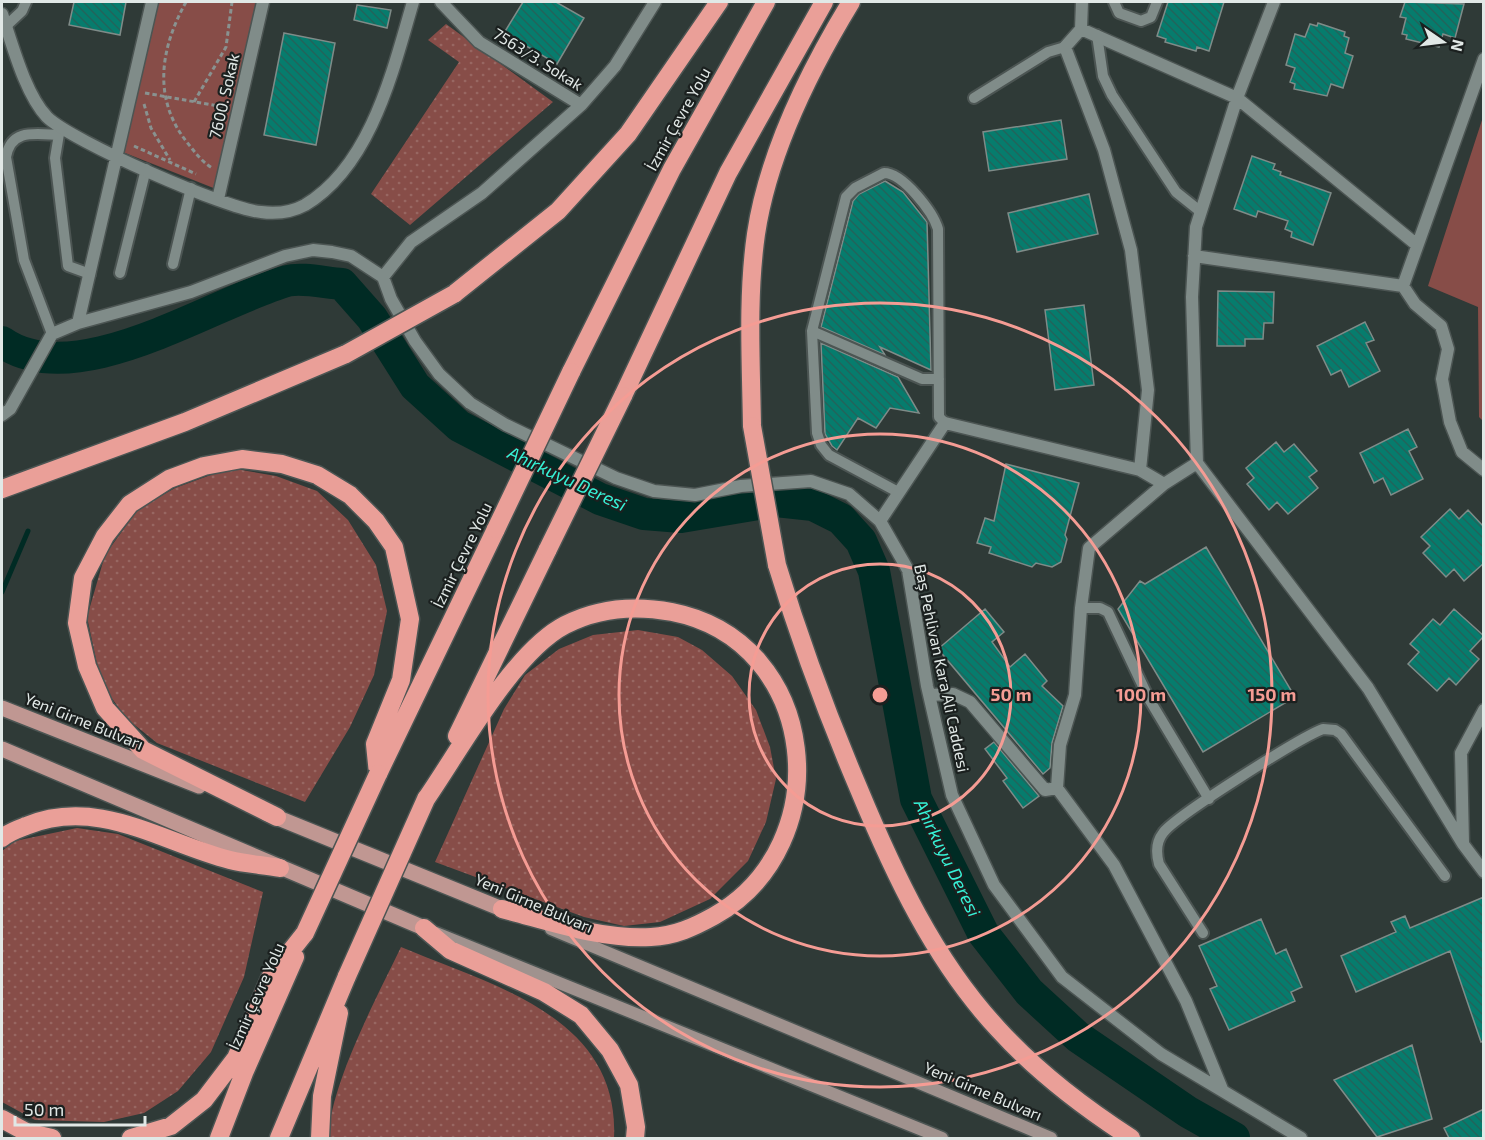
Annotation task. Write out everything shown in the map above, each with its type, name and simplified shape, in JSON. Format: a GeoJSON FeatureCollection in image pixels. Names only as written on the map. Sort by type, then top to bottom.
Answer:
{"type":"FeatureCollection","features":[{"type":"Feature","properties":{"kind":"highway"},"geometry":{"type":"LineString","coordinates":[[2,489],[185,422],[346,354],[454,294],[558,211],[574,194],[628,134],[719,2]]}},
{"type":"Feature","properties":{"kind":"highway","name":"İzmir Çevre Yolu"},"geometry":{"type":"LineString","coordinates":[[219,1138],[244,1073],[305,933],[378,774],[571,372],[672,169],[766,2]]}},
{"type":"Feature","properties":{"kind":"highway"},"geometry":{"type":"LineString","coordinates":[[279,1138],[347,976],[426,800],[623,396],[728,173],[824,2]]}},
{"type":"Feature","properties":{"kind":"highway"},"geometry":{"type":"LineString","coordinates":[[851,2],[795,111],[773,169],[756,232],[751,301],[752,426],[777,565],[801,643],[834,730],[879,837],[918,920],[963,988],[998,1029],[1040,1072],[1099,1118],[1131,1138]]}},
{"type":"Feature","properties":{"kind":"highway"},"geometry":{"type":"LineString","coordinates":[[277,817],[143,750],[105,708],[87,666],[77,623],[83,578],[105,536],[130,504],[168,479],[204,466],[242,459],[282,464],[317,475],[350,495],[376,522],[394,547],[410,619],[401,680],[375,744],[378,774]]}},
{"type":"Feature","properties":{"kind":"highway"},"geometry":{"type":"LineString","coordinates":[[426,800],[520,660],[563,626],[592,614],[614,609],[651,608],[685,615],[722,631],[750,652],[777,688],[793,727],[799,780],[788,833],[768,869],[736,903],[689,930],[651,937],[594,933],[502,909]]}},
{"type":"Feature","properties":{"kind":"highway"},"geometry":{"type":"LineString","coordinates":[[2,838],[42,820],[73,816],[102,818],[157,833],[230,860],[280,868]]}},
{"type":"Feature","properties":{"kind":"highway"},"geometry":{"type":"LineString","coordinates":[[424,928],[450,950],[544,993],[581,1015],[610,1050],[629,1085],[636,1127],[635,1138]]}},
{"type":"Feature","properties":{"kind":"highway"},"geometry":{"type":"LineString","coordinates":[[131,1138],[171,1125],[204,1100],[236,1058],[271,976],[305,933]]}},
{"type":"Feature","properties":{"kind":"highway"},"geometry":{"type":"LineString","coordinates":[[320,1138],[322,1096],[347,976]]}},
{"type":"Feature","properties":{"kind":"highway"},"geometry":{"type":"LineString","coordinates":[[2,1119],[26,1132],[52,1138]]}},
{"type":"Feature","properties":{"kind":"main road","name":"Yeni Girne Bulvarı"},"geometry":{"type":"LineString","coordinates":[[2,708],[502,909],[1051,1138]]}},
{"type":"Feature","properties":{"kind":"main road"},"geometry":{"type":"LineString","coordinates":[[2,749],[424,928],[942,1138]]}},
{"type":"Feature","properties":{"kind":"street"},"geometry":{"type":"LineString","coordinates":[[78,323],[152,2]]}},
{"type":"Feature","properties":{"kind":"street","name":"7600. Sokak"},"geometry":{"type":"LineString","coordinates":[[218,199],[263,2]]}},
{"type":"Feature","properties":{"kind":"street"},"geometry":{"type":"LineString","coordinates":[[2,14],[24,78],[47,117],[59,130],[146,170],[218,199],[259,212],[283,213],[303,206],[339,178],[361,145],[395,64],[413,2]]}},
{"type":"Feature","properties":{"kind":"street","name":"7563/3. Sokak"},"geometry":{"type":"LineString","coordinates":[[441,2],[479,42],[581,105],[615,66],[655,2]]}},
{"type":"Feature","properties":{"kind":"street"},"geometry":{"type":"LineString","coordinates":[[1082,2],[1081,29],[1065,47],[1104,150],[1131,250],[1148,390],[1140,470]]}},
{"type":"Feature","properties":{"kind":"street"},"geometry":{"type":"LineString","coordinates":[[1274,2],[1237,98],[1196,227],[1192,297],[1197,463],[1368,688],[1463,844],[1484,872]]}},
{"type":"Feature","properties":{"kind":"street"},"geometry":{"type":"LineString","coordinates":[[1081,29],[1237,98],[1417,245]]}},
{"type":"Feature","properties":{"kind":"street"},"geometry":{"type":"LineString","coordinates":[[1403,286],[1479,88],[1484,59]]}},
{"type":"Feature","properties":{"kind":"street"},"geometry":{"type":"LineString","coordinates":[[2,415],[10,408],[50,337],[78,323],[191,292],[285,256],[313,250],[351,256],[383,277],[411,242],[482,193],[581,105]]}},
{"type":"Feature","properties":{"kind":"street"},"geometry":{"type":"LineString","coordinates":[[1194,256],[1403,286]]}},
{"type":"Feature","properties":{"kind":"street","name":"Baş Pehlivan Kara Ali Caddesi"},"geometry":{"type":"LineString","coordinates":[[383,277],[391,299],[415,340],[439,374],[470,403],[506,425],[616,478],[654,491],[695,495],[741,486],[811,481],[849,495],[880,521],[908,570],[929,695],[952,795],[994,885],[1062,977],[1161,1054],[1301,1138]]}},
{"type":"Feature","properties":{"kind":"street"},"geometry":{"type":"LineString","coordinates":[[1403,286],[1414,304],[1441,326],[1448,350],[1442,379],[1450,422],[1462,452],[1484,470]]}},
{"type":"Feature","properties":{"kind":"street"},"geometry":{"type":"LineString","coordinates":[[880,521],[945,423],[1140,470],[1164,484]]}},
{"type":"Feature","properties":{"kind":"street"},"geometry":{"type":"LineString","coordinates":[[1197,463],[1164,484],[1089,548],[1081,608],[1075,695],[1060,745],[1057,788],[1114,865],[1186,1001],[1222,1089]]}},
{"type":"Feature","properties":{"kind":"street"},"geometry":{"type":"LineString","coordinates":[[929,695],[953,694],[970,702],[1045,790],[1057,788]]}},
{"type":"Feature","properties":{"kind":"street"},"geometry":{"type":"LineString","coordinates":[[1463,844],[1461,753],[1484,710]]}},
{"type":"Feature","properties":{"kind":"lane"},"geometry":{"type":"LineString","coordinates":[[6,27],[22,11],[26,2]]}},
{"type":"Feature","properties":{"kind":"lane"},"geometry":{"type":"LineString","coordinates":[[1114,2],[1119,13],[1141,21],[1151,16],[1157,2]]}},
{"type":"Feature","properties":{"kind":"lane"},"geometry":{"type":"LineString","coordinates":[[1097,35],[1103,76],[1112,95],[1176,192],[1201,212]]}},
{"type":"Feature","properties":{"kind":"lane"},"geometry":{"type":"LineString","coordinates":[[975,98],[1048,52],[1065,47]]}},
{"type":"Feature","properties":{"kind":"lane"},"geometry":{"type":"LineString","coordinates":[[50,337],[24,260],[6,157],[10,143],[20,135],[59,130],[55,158],[68,266],[90,274]]}},
{"type":"Feature","properties":{"kind":"lane"},"geometry":{"type":"LineString","coordinates":[[120,273],[146,170]]}},
{"type":"Feature","properties":{"kind":"lane"},"geometry":{"type":"LineString","coordinates":[[898,492],[829,455],[821,445],[818,433],[812,331],[846,197],[855,188],[879,174],[894,174],[931,212],[938,229],[939,417],[945,423]]}},
{"type":"Feature","properties":{"kind":"lane"},"geometry":{"type":"LineString","coordinates":[[173,264],[191,188]]}},
{"type":"Feature","properties":{"kind":"lane"},"geometry":{"type":"LineString","coordinates":[[812,331],[922,379],[939,379]]}},
{"type":"Feature","properties":{"kind":"lane"},"geometry":{"type":"LineString","coordinates":[[1081,608],[1100,608],[1108,612],[1149,699],[1209,799]]}},
{"type":"Feature","properties":{"kind":"lane"},"geometry":{"type":"LineString","coordinates":[[1203,933],[1159,864],[1157,851],[1159,839],[1167,828],[1209,799],[1317,731],[1335,730],[1341,734],[1445,876]]}},
{"type":"Feature","properties":{"kind":"path"},"geometry":{"type":"LineString","coordinates":[[186,2],[174,24],[165,50],[162,76],[165,97],[169,113],[180,133],[202,161],[218,172]]}},
{"type":"Feature","properties":{"kind":"path"},"geometry":{"type":"LineString","coordinates":[[194,102],[226,47],[232,2]]}},
{"type":"Feature","properties":{"kind":"path"},"geometry":{"type":"LineString","coordinates":[[138,92],[238,110]]}},
{"type":"Feature","properties":{"kind":"path"},"geometry":{"type":"LineString","coordinates":[[140,97],[151,128],[171,162]]}},
{"type":"Feature","properties":{"kind":"path"},"geometry":{"type":"LineString","coordinates":[[127,143],[198,175]]}},
{"type":"Feature","properties":{"kind":"shaded area"},"geometry":{"type":"Polygon","coordinates":[[[148,2],[258,2],[216,189],[115,149],[148,2]]]}},
{"type":"Feature","properties":{"kind":"shaded area"},"geometry":{"type":"Polygon","coordinates":[[[446,24],[553,102],[410,225],[371,194],[459,62],[428,40],[446,24]]]}},
{"type":"Feature","properties":{"kind":"shaded area"},"geometry":{"type":"Polygon","coordinates":[[[1483,117],[1483,421],[1479,417],[1478,307],[1428,286],[1483,117]]]}},
{"type":"Feature","properties":{"kind":"shaded area"},"geometry":{"type":"Polygon","coordinates":[[[230,468],[276,476],[317,491],[348,520],[376,565],[387,611],[374,675],[350,727],[305,802],[157,743],[126,718],[101,683],[87,617],[105,555],[138,509],[175,488],[230,468]]]}},
{"type":"Feature","properties":{"kind":"shaded area"},"geometry":{"type":"Polygon","coordinates":[[[638,630],[678,637],[702,650],[732,676],[756,710],[770,747],[776,779],[766,822],[748,861],[710,899],[660,922],[624,926],[584,917],[435,862],[504,709],[525,675],[559,649],[593,635],[638,630]]]}},
{"type":"Feature","properties":{"kind":"shaded area"},"geometry":{"type":"Polygon","coordinates":[[[77,828],[118,834],[263,892],[244,977],[211,1052],[178,1091],[144,1113],[104,1122],[35,1120],[2,1102],[2,851],[15,841],[77,828]]]}},
{"type":"Feature","properties":{"kind":"shaded area"},"geometry":{"type":"Polygon","coordinates":[[[401,947],[510,992],[544,1011],[573,1034],[596,1062],[610,1096],[614,1138],[328,1138],[337,1092],[346,1067],[401,947]]]}},
{"type":"Feature","properties":{"kind":"building"},"geometry":{"type":"Polygon","coordinates":[[[74,2],[126,2],[120,35],[69,25],[74,2]]]}},
{"type":"Feature","properties":{"kind":"building"},"geometry":{"type":"Polygon","coordinates":[[[523,2],[556,2],[584,18],[557,64],[504,33],[523,2]]]}},
{"type":"Feature","properties":{"kind":"building"},"geometry":{"type":"Polygon","coordinates":[[[1168,2],[1224,2],[1209,51],[1197,47],[1196,51],[1165,42],[1166,39],[1157,36],[1168,2]]]}},
{"type":"Feature","properties":{"kind":"building"},"geometry":{"type":"Polygon","coordinates":[[[1405,2],[1464,4],[1455,38],[1443,34],[1439,47],[1406,39],[1407,35],[1402,34],[1406,18],[1400,17],[1405,2]]]}},
{"type":"Feature","properties":{"kind":"building"},"geometry":{"type":"Polygon","coordinates":[[[357,5],[391,10],[387,28],[354,20],[357,5]]]}},
{"type":"Feature","properties":{"kind":"building"},"geometry":{"type":"Polygon","coordinates":[[[1318,23],[1345,32],[1344,36],[1349,38],[1345,53],[1353,56],[1343,88],[1331,84],[1327,96],[1294,89],[1295,84],[1290,82],[1295,68],[1286,65],[1295,34],[1305,37],[1310,24],[1317,26],[1318,23]]]}},
{"type":"Feature","properties":{"kind":"building"},"geometry":{"type":"Polygon","coordinates":[[[284,33],[335,43],[316,145],[264,135],[284,33]]]}},
{"type":"Feature","properties":{"kind":"building"},"geometry":{"type":"Polygon","coordinates":[[[1061,120],[1067,159],[989,171],[983,132],[1061,120]]]}},
{"type":"Feature","properties":{"kind":"building"},"geometry":{"type":"Polygon","coordinates":[[[1252,156],[1275,164],[1273,169],[1281,172],[1280,175],[1331,193],[1313,245],[1291,237],[1292,232],[1285,229],[1288,221],[1258,211],[1256,217],[1234,209],[1252,156]]]}},
{"type":"Feature","properties":{"kind":"building"},"geometry":{"type":"Polygon","coordinates":[[[885,181],[903,192],[927,222],[931,370],[880,347],[885,355],[821,327],[853,201],[859,194],[885,181]]]}},
{"type":"Feature","properties":{"kind":"building"},"geometry":{"type":"Polygon","coordinates":[[[1089,194],[1098,234],[1017,252],[1008,213],[1089,194]]]}},
{"type":"Feature","properties":{"kind":"building"},"geometry":{"type":"Polygon","coordinates":[[[1218,291],[1274,292],[1273,323],[1264,323],[1263,339],[1245,339],[1245,346],[1217,346],[1218,291]]]}},
{"type":"Feature","properties":{"kind":"building"},"geometry":{"type":"Polygon","coordinates":[[[1084,305],[1094,385],[1055,390],[1045,310],[1084,305]]]}},
{"type":"Feature","properties":{"kind":"building"},"geometry":{"type":"Polygon","coordinates":[[[1365,322],[1374,340],[1366,343],[1380,371],[1349,387],[1341,370],[1331,375],[1317,346],[1365,322]]]}},
{"type":"Feature","properties":{"kind":"building"},"geometry":{"type":"Polygon","coordinates":[[[821,343],[898,377],[919,413],[890,408],[876,428],[858,418],[837,450],[825,434],[821,343]]]}},
{"type":"Feature","properties":{"kind":"building"},"geometry":{"type":"Polygon","coordinates":[[[1408,429],[1417,447],[1409,451],[1423,479],[1391,495],[1383,478],[1374,483],[1360,453],[1408,429]]]}},
{"type":"Feature","properties":{"kind":"building"},"geometry":{"type":"Polygon","coordinates":[[[1276,442],[1284,452],[1294,444],[1317,471],[1309,477],[1318,488],[1288,514],[1277,502],[1269,510],[1247,484],[1254,478],[1246,468],[1276,442]]]}},
{"type":"Feature","properties":{"kind":"building"},"geometry":{"type":"Polygon","coordinates":[[[1006,464],[1079,483],[1065,535],[1067,539],[1061,562],[1052,567],[1036,563],[1032,567],[989,553],[991,547],[977,543],[985,518],[994,521],[1006,464]]]}},
{"type":"Feature","properties":{"kind":"building"},"geometry":{"type":"Polygon","coordinates":[[[1450,509],[1459,519],[1468,510],[1484,527],[1484,563],[1464,581],[1454,569],[1446,577],[1423,553],[1430,546],[1421,537],[1450,509]]]}},
{"type":"Feature","properties":{"kind":"building"},"geometry":{"type":"Polygon","coordinates":[[[1206,547],[1295,697],[1203,752],[1118,609],[1140,581],[1145,584],[1206,547]]]}},
{"type":"Feature","properties":{"kind":"building"},"geometry":{"type":"Polygon","coordinates":[[[985,609],[1004,632],[992,642],[1010,667],[1025,654],[1047,681],[1042,686],[1063,706],[1052,743],[1050,768],[1043,774],[938,649],[985,609]]]}},
{"type":"Feature","properties":{"kind":"building"},"geometry":{"type":"Polygon","coordinates":[[[1454,609],[1484,636],[1470,651],[1479,659],[1456,685],[1449,678],[1437,691],[1408,664],[1419,652],[1410,644],[1433,619],[1440,625],[1454,609]]]}},
{"type":"Feature","properties":{"kind":"building"},"geometry":{"type":"Polygon","coordinates":[[[994,742],[1039,796],[1023,808],[1003,781],[1007,778],[985,749],[994,742]]]}},
{"type":"Feature","properties":{"kind":"building"},"geometry":{"type":"Polygon","coordinates":[[[1484,897],[1484,1041],[1481,1042],[1450,951],[1356,992],[1341,956],[1396,932],[1391,922],[1405,916],[1410,928],[1484,897]]]}},
{"type":"Feature","properties":{"kind":"building"},"geometry":{"type":"Polygon","coordinates":[[[1261,919],[1276,954],[1286,949],[1302,987],[1291,992],[1295,1001],[1229,1030],[1210,989],[1217,986],[1199,946],[1261,919]]]}},
{"type":"Feature","properties":{"kind":"building"},"geometry":{"type":"Polygon","coordinates":[[[1412,1045],[1432,1119],[1377,1137],[1334,1080],[1412,1045]]]}},
{"type":"Feature","properties":{"kind":"building"},"geometry":{"type":"Polygon","coordinates":[[[1484,1109],[1484,1138],[1449,1138],[1444,1128],[1484,1109]]]}},
{"type":"Feature","properties":{"kind":"waterway","name":"Ahırkuyu Deresi"},"geometry":{"type":"LineString","coordinates":[[2,342],[32,355],[67,358],[105,351],[144,339],[287,281],[307,280],[342,284],[372,318],[415,386],[459,426],[600,499],[644,514],[681,517],[776,501],[813,505],[841,519],[861,541],[874,571],[916,799],[983,933],[1029,992],[1078,1037],[1188,1112],[1234,1138]]}},
{"type":"Feature","properties":{"kind":"waterway"},"geometry":{"type":"LineString","coordinates":[[2,592],[28,531]]}}]}
